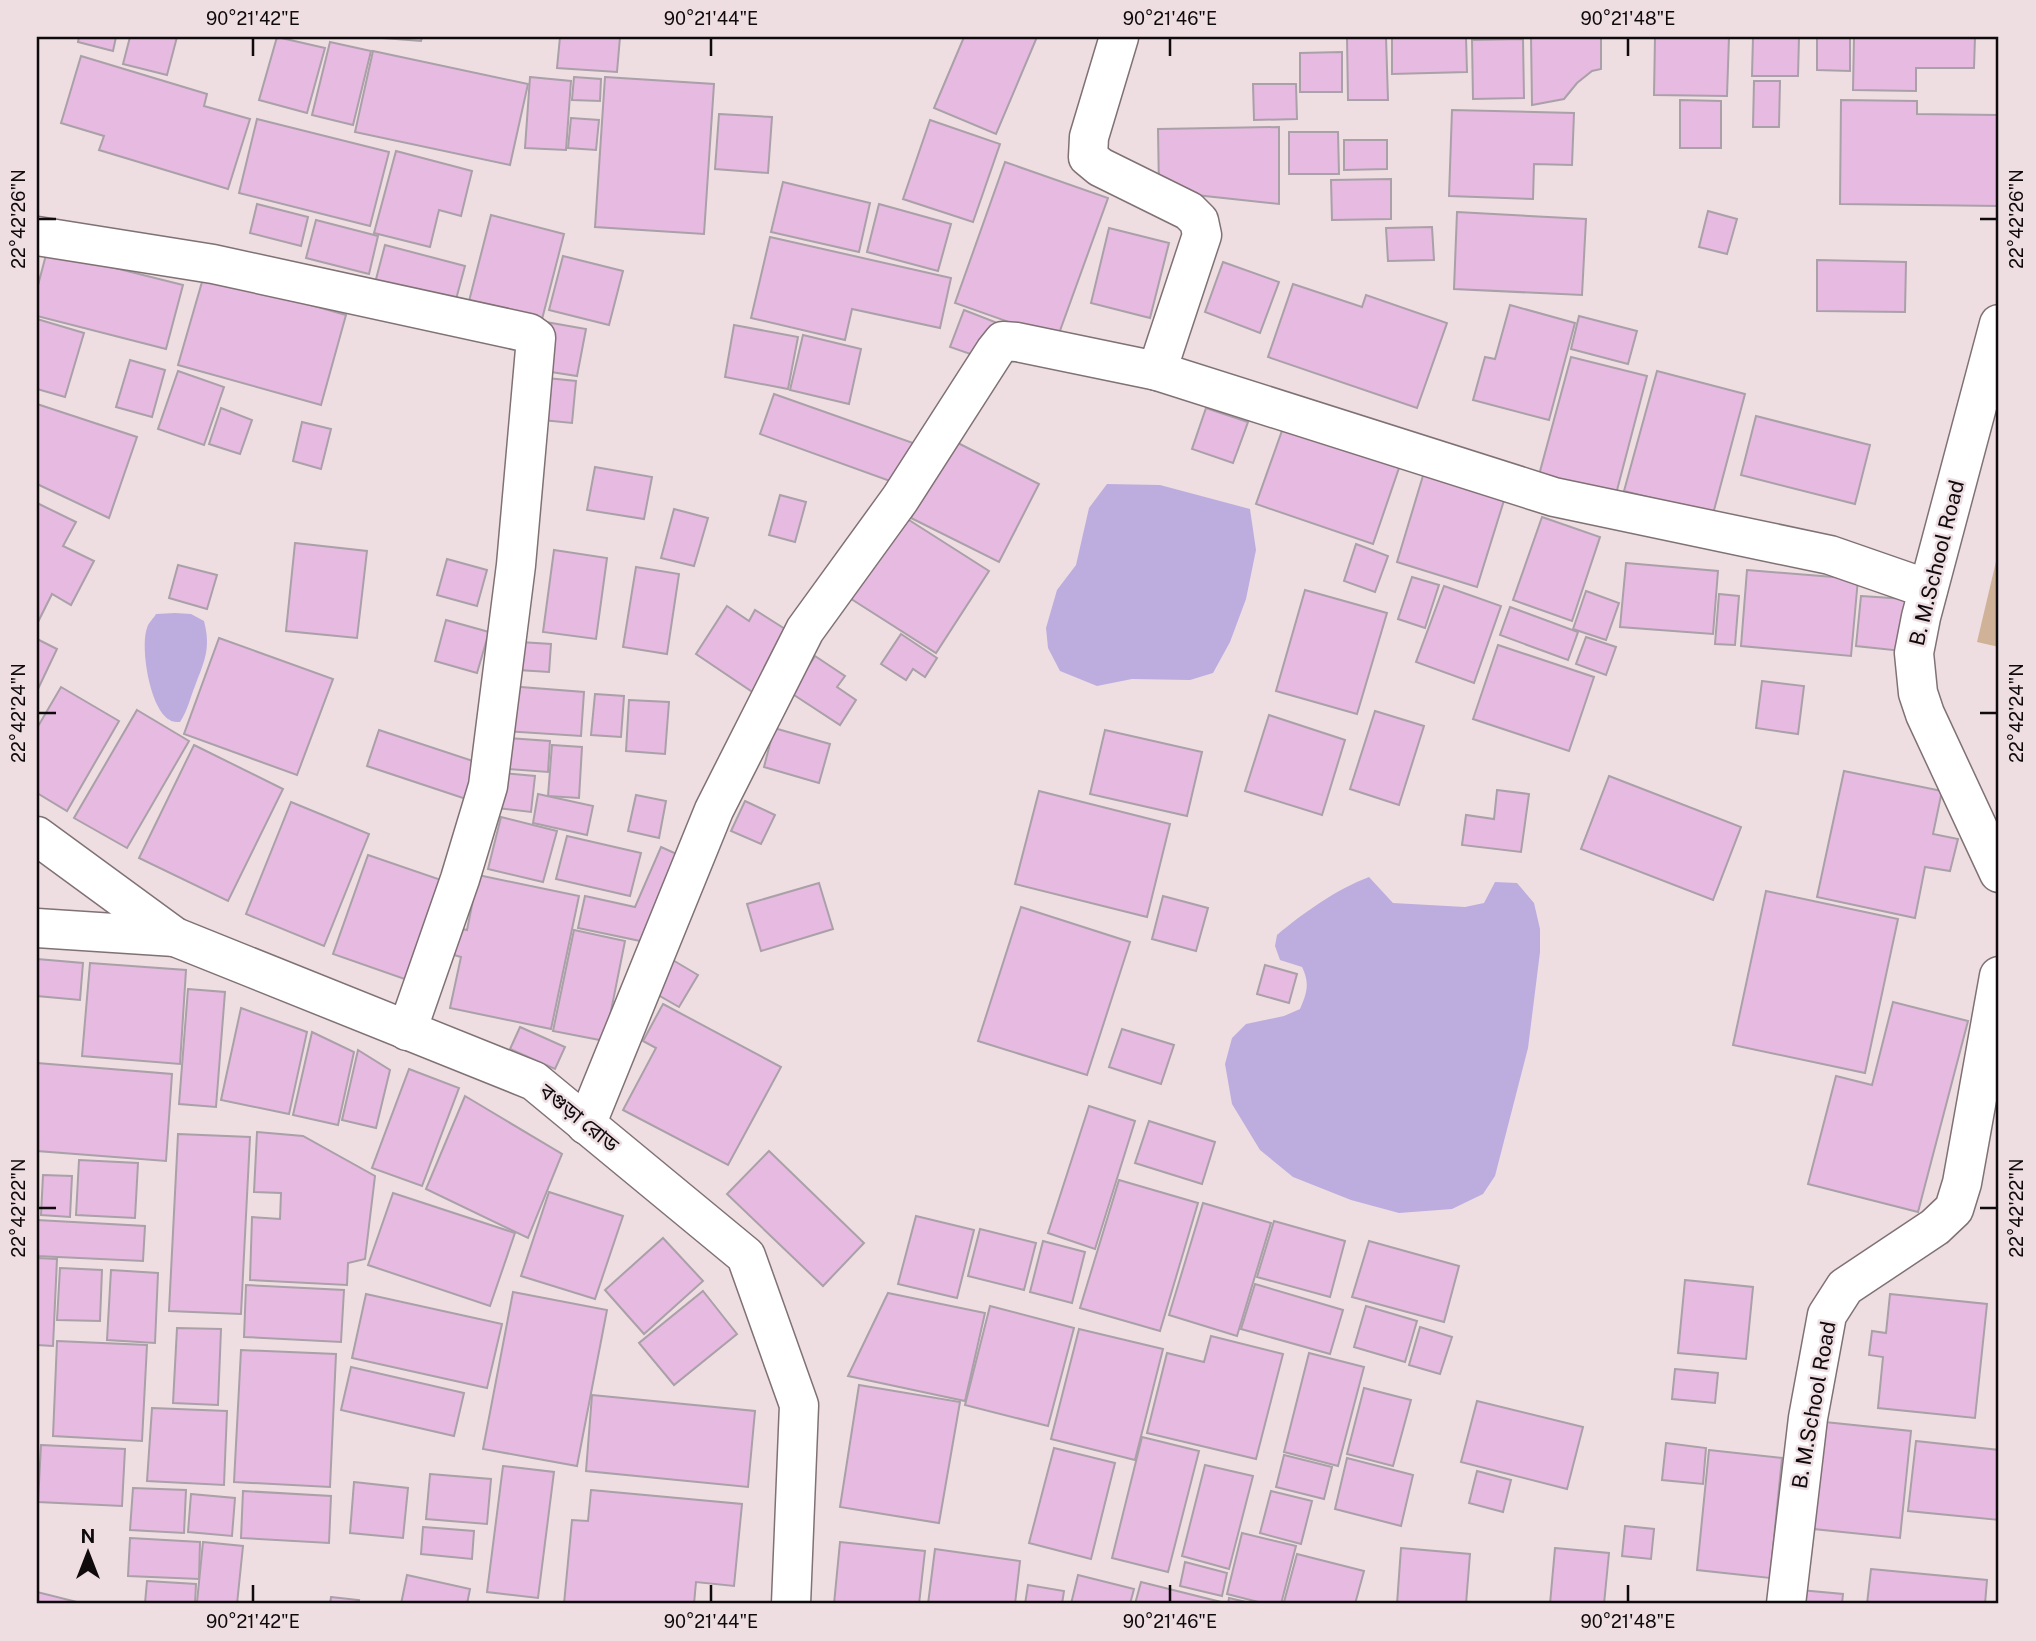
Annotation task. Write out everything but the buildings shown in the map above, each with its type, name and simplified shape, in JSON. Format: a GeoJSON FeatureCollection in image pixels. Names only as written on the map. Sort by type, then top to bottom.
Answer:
{"type":"FeatureCollection","features":[{"type":"Feature","properties":{"kind":"street"},"geometry":{"type":"LineString","coordinates":[[1119,37],[1089,137],[1088,157],[1100,167],[1189,211],[1199,221],[1202,235],[1157,371]]}},
{"type":"Feature","properties":{"kind":"street"},"geometry":{"type":"LineString","coordinates":[[37,236],[213,264],[529,333],[536,338],[516,565],[488,786],[460,879],[407,1031]]}},
{"type":"Feature","properties":{"kind":"street","name":"B. M.School Road"},"geometry":{"type":"LineString","coordinates":[[1999,324],[1928,589],[1914,653],[1918,693],[1925,714],[1999,873]]}},
{"type":"Feature","properties":{"kind":"street"},"geometry":{"type":"LineString","coordinates":[[586,1125],[714,810],[805,631],[900,499],[1003,341],[1157,371],[1554,497],[1830,555],[1928,589]]}},
{"type":"Feature","properties":{"kind":"street","name":"বগুড়া রোড"},"geometry":{"type":"LineString","coordinates":[[37,835],[176,937],[534,1081],[746,1256],[799,1405],[791,1604]]}},
{"type":"Feature","properties":{"kind":"street"},"geometry":{"type":"LineString","coordinates":[[37,928],[176,937]]}},
{"type":"Feature","properties":{"kind":"street","name":"B. M.School Road"},"geometry":{"type":"LineString","coordinates":[[1786,1604],[1808,1418],[1827,1315],[1845,1287],[1935,1227],[1954,1209],[1962,1183],[1999,976]]}},
{"type":"Feature","properties":{"kind":"shaded area"},"geometry":{"type":"Polygon","coordinates":[[[1107,484],[1160,485],[1250,509],[1256,550],[1246,599],[1230,642],[1213,673],[1190,680],[1132,679],[1097,686],[1060,671],[1048,648],[1046,628],[1057,590],[1076,565],[1089,508],[1107,484]]]}},
{"type":"Feature","properties":{"kind":"shaded area"},"geometry":{"type":"Polygon","coordinates":[[[1999,549],[1999,647],[1977,642],[1999,549]]]}},
{"type":"Feature","properties":{"kind":"shaded area"},"geometry":{"type":"Polygon","coordinates":[[[156,614],[191,614],[204,621],[207,639],[204,661],[180,722],[170,720],[157,704],[148,677],[145,649],[148,626],[156,614]]]}},
{"type":"Feature","properties":{"kind":"shaded area"},"geometry":{"type":"Polygon","coordinates":[[[1369,877],[1393,903],[1465,907],[1484,903],[1495,882],[1517,883],[1534,903],[1540,929],[1540,952],[1528,1048],[1495,1176],[1483,1194],[1452,1209],[1399,1213],[1351,1200],[1293,1177],[1260,1150],[1232,1104],[1225,1064],[1232,1038],[1246,1024],[1284,1016],[1300,1009],[1306,993],[1307,983],[1302,967],[1280,960],[1275,946],[1277,935],[1321,902],[1369,877]]]}}]}
